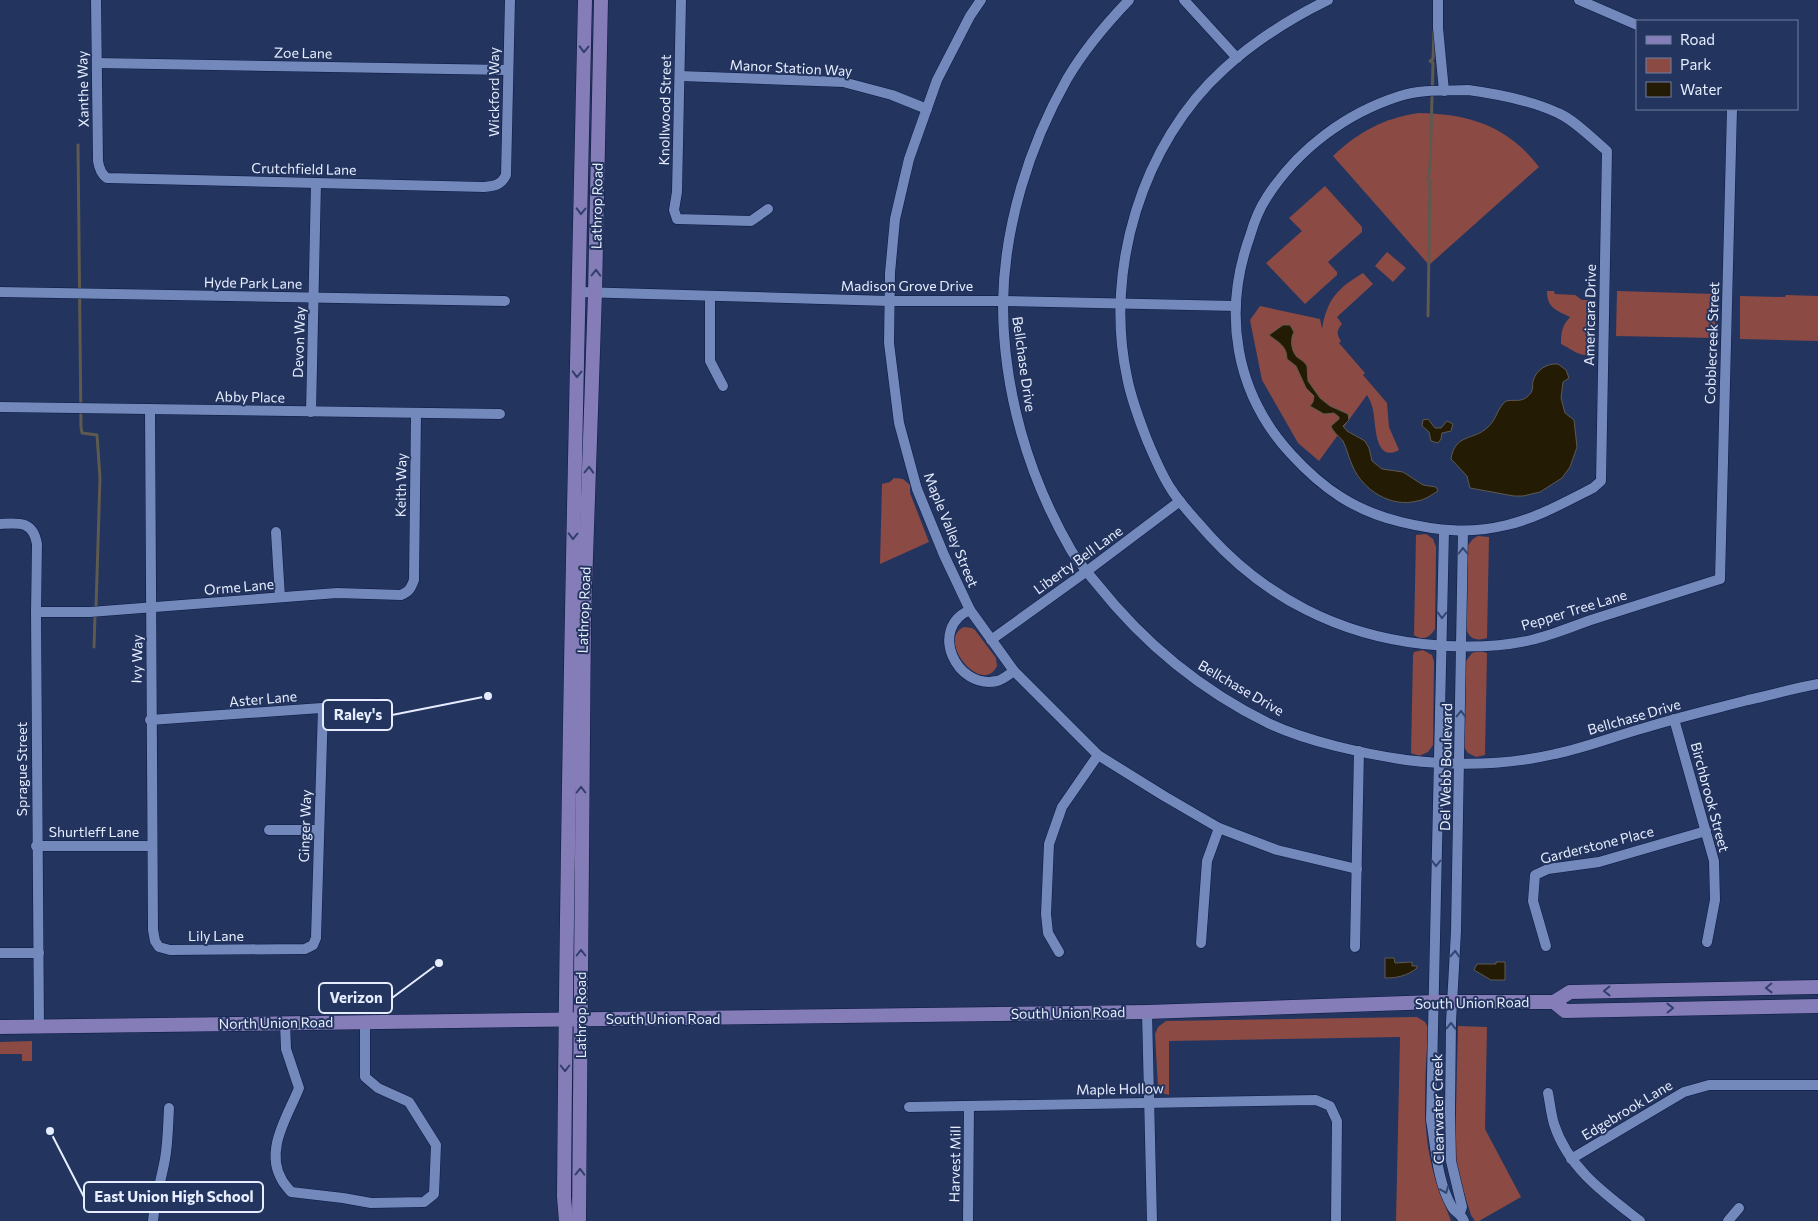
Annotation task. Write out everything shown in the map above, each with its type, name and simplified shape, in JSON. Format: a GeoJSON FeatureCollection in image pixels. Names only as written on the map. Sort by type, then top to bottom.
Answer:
{"type":"FeatureCollection","features":[{"type":"Feature","properties":{"kind":"main road","name":"Lathrop Road"},"geometry":{"type":"LineString","coordinates":[[566,1221],[564,1197],[566,1019],[577,625],[579,292],[586,0]]}},
{"type":"Feature","properties":{"kind":"main road","name":"Lathrop Road"},"geometry":{"type":"LineString","coordinates":[[579,1221],[581,766],[577,625],[595,293],[601,0]]}},
{"type":"Feature","properties":{"kind":"main road","name":"South Union Road"},"geometry":{"type":"LineString","coordinates":[[581,1019],[1147,1012],[1434,1002],[1554,1002],[1570,992],[1818,987]]}},
{"type":"Feature","properties":{"kind":"main road","name":"South Union Road"},"geometry":{"type":"LineString","coordinates":[[1554,1002],[1565,1010],[1818,1006]]}},
{"type":"Feature","properties":{"kind":"main road","name":"North Union Road"},"geometry":{"type":"LineString","coordinates":[[0,1027],[581,1019]]}},
{"type":"Feature","properties":{"kind":"street","name":"Xanthe Way"},"geometry":{"type":"LineString","coordinates":[[96,0],[98,161],[99,168],[104,176]]}},
{"type":"Feature","properties":{"kind":"street","name":"Wickford Way"},"geometry":{"type":"LineString","coordinates":[[502,181],[506,175],[508,163],[510,0]]}},
{"type":"Feature","properties":{"kind":"street","name":"Knollwood Street"},"geometry":{"type":"LineString","coordinates":[[681,0],[677,192],[674,210],[677,219],[751,221],[768,209]]}},
{"type":"Feature","properties":{"kind":"street","name":"Bellchase Drive"},"geometry":{"type":"LineString","coordinates":[[1128,0],[1104,27],[1068,77],[1044,126],[1018,201],[1009,238],[1003,301],[1004,336],[1012,399],[1027,452],[1049,506],[1073,552],[1106,595],[1143,635],[1181,669],[1268,723],[1311,739],[1359,751],[1408,760],[1483,764],[1556,754],[1674,719],[1818,684]]}},
{"type":"Feature","properties":{"kind":"street"},"geometry":{"type":"LineString","coordinates":[[1184,0],[1237,58]]}},
{"type":"Feature","properties":{"kind":"street","name":"Pepper Tree Lane"},"geometry":{"type":"LineString","coordinates":[[1328,0],[1273,29],[1222,70],[1194,100],[1168,138],[1150,172],[1131,225],[1126,249],[1120,330],[1126,376],[1137,414],[1154,457],[1171,489],[1225,552],[1251,576],[1318,617],[1345,627],[1398,640],[1478,647],[1532,640],[1720,579]]}},
{"type":"Feature","properties":{"kind":"street"},"geometry":{"type":"LineString","coordinates":[[1438,0],[1438,28],[1444,91],[1420,91],[1402,95],[1338,124],[1301,155],[1284,173],[1270,192],[1256,218],[1242,257],[1238,275],[1235,323],[1239,353],[1259,409],[1268,426],[1305,470],[1321,484],[1367,512],[1412,525],[1444,531],[1463,531]]}},
{"type":"Feature","properties":{"kind":"street"},"geometry":{"type":"LineString","coordinates":[[1578,0],[1636,25]]}},
{"type":"Feature","properties":{"kind":"street","name":"Maple Valley Street"},"geometry":{"type":"LineString","coordinates":[[977,1],[937,80],[909,159],[895,219],[890,274],[889,343],[899,423],[917,489],[944,555],[970,610],[1014,671],[1098,755],[1219,828],[1277,850],[1357,869]]}},
{"type":"Feature","properties":{"kind":"street","name":"Zoe Lane"},"geometry":{"type":"LineString","coordinates":[[97,63],[508,70]]}},
{"type":"Feature","properties":{"kind":"street","name":"Manor Station Way"},"geometry":{"type":"LineString","coordinates":[[680,76],[843,82],[892,95],[927,109]]}},
{"type":"Feature","properties":{"kind":"street","name":"Americara Drive"},"geometry":{"type":"LineString","coordinates":[[1444,91],[1468,90],[1490,93],[1559,113],[1607,151],[1601,481],[1593,488],[1531,518],[1505,526],[1463,531]]}},
{"type":"Feature","properties":{"kind":"street","name":"Cobblecreek Street"},"geometry":{"type":"LineString","coordinates":[[1720,579],[1732,110]]}},
{"type":"Feature","properties":{"kind":"street","name":"Crutchfield Lane"},"geometry":{"type":"LineString","coordinates":[[104,176],[120,179],[484,187],[496,186],[502,181]]}},
{"type":"Feature","properties":{"kind":"street","name":"Devon Way"},"geometry":{"type":"LineString","coordinates":[[310,412],[316,183]]}},
{"type":"Feature","properties":{"kind":"street","name":"Hyde Park Lane"},"geometry":{"type":"LineString","coordinates":[[0,292],[505,301]]}},
{"type":"Feature","properties":{"kind":"street","name":"Madison Grove Drive"},"geometry":{"type":"LineString","coordinates":[[579,292],[889,301],[1003,301],[1236,306]]}},
{"type":"Feature","properties":{"kind":"street"},"geometry":{"type":"LineString","coordinates":[[710,296],[710,361],[723,386]]}},
{"type":"Feature","properties":{"kind":"street","name":"Abby Place"},"geometry":{"type":"LineString","coordinates":[[0,407],[500,414]]}},
{"type":"Feature","properties":{"kind":"street","name":"Ivy Way"},"geometry":{"type":"LineString","coordinates":[[150,410],[152,908]]}},
{"type":"Feature","properties":{"kind":"street","name":"Keith Way"},"geometry":{"type":"LineString","coordinates":[[414,557],[416,414]]}},
{"type":"Feature","properties":{"kind":"street","name":"Liberty Bell Lane"},"geometry":{"type":"LineString","coordinates":[[991,640],[1180,501]]}},
{"type":"Feature","properties":{"kind":"street","name":"Sprague Street"},"geometry":{"type":"LineString","coordinates":[[0,524],[16,524],[30,527],[35,533],[37,544],[36,846],[39,1027]]}},
{"type":"Feature","properties":{"kind":"street","name":"Del Webb Boulevard"},"geometry":{"type":"LineString","coordinates":[[1434,1002],[1444,531]]}},
{"type":"Feature","properties":{"kind":"street","name":"Del Webb Boulevard"},"geometry":{"type":"LineString","coordinates":[[1452,1003],[1456,931],[1463,531]]}},
{"type":"Feature","properties":{"kind":"street"},"geometry":{"type":"LineString","coordinates":[[276,532],[280,597]]}},
{"type":"Feature","properties":{"kind":"street","name":"Orme Lane"},"geometry":{"type":"LineString","coordinates":[[36,612],[90,612],[337,593],[401,595],[411,588],[414,580],[414,557]]}},
{"type":"Feature","properties":{"kind":"street"},"geometry":{"type":"LineString","coordinates":[[970,610],[957,617],[949,638],[951,652],[959,667],[970,676],[987,682],[1004,678],[1014,671]]}},
{"type":"Feature","properties":{"kind":"street","name":"Aster Lane"},"geometry":{"type":"LineString","coordinates":[[150,720],[219,717],[378,704]]}},
{"type":"Feature","properties":{"kind":"street","name":"Ginger Way"},"geometry":{"type":"LineString","coordinates":[[313,945],[316,938],[323,708]]}},
{"type":"Feature","properties":{"kind":"street","name":"Birchbrook Street"},"geometry":{"type":"LineString","coordinates":[[1674,719],[1714,861],[1715,900],[1707,942]]}},
{"type":"Feature","properties":{"kind":"street"},"geometry":{"type":"LineString","coordinates":[[1355,947],[1359,751]]}},
{"type":"Feature","properties":{"kind":"street"},"geometry":{"type":"LineString","coordinates":[[1059,952],[1048,933],[1046,914],[1049,844],[1062,808],[1098,755]]}},
{"type":"Feature","properties":{"kind":"street"},"geometry":{"type":"LineString","coordinates":[[1201,943],[1207,861],[1219,828]]}},
{"type":"Feature","properties":{"kind":"street"},"geometry":{"type":"LineString","coordinates":[[269,830],[318,830]]}},
{"type":"Feature","properties":{"kind":"street","name":"Garderstone Place"},"geometry":{"type":"LineString","coordinates":[[1546,946],[1533,902],[1535,875],[1548,869],[1599,862],[1706,831]]}},
{"type":"Feature","properties":{"kind":"street","name":"Shurtleff Lane"},"geometry":{"type":"LineString","coordinates":[[36,846],[152,846]]}},
{"type":"Feature","properties":{"kind":"street","name":"Lily Lane"},"geometry":{"type":"LineString","coordinates":[[152,908],[155,941],[160,947],[170,950],[305,949],[313,945]]}},
{"type":"Feature","properties":{"kind":"street"},"geometry":{"type":"LineString","coordinates":[[0,953],[39,953]]}},
{"type":"Feature","properties":{"kind":"street","name":"Clearwater Creek"},"geometry":{"type":"LineString","coordinates":[[1434,1002],[1431,1120],[1442,1182],[1453,1210],[1462,1217]]}},
{"type":"Feature","properties":{"kind":"street","name":"Clearwater Creek"},"geometry":{"type":"LineString","coordinates":[[1452,1003],[1452,1161],[1462,1207],[1462,1217]]}},
{"type":"Feature","properties":{"kind":"street"},"geometry":{"type":"LineString","coordinates":[[1147,1012],[1152,1221]]}},
{"type":"Feature","properties":{"kind":"street"},"geometry":{"type":"LineString","coordinates":[[285,1023],[286,1049],[299,1088],[275,1147],[275,1159],[281,1179],[291,1192],[371,1203],[424,1202],[434,1194],[436,1144],[409,1102],[378,1088],[365,1077],[365,1022]]}},
{"type":"Feature","properties":{"kind":"street","name":"Edgebrook Lane"},"geometry":{"type":"LineString","coordinates":[[1571,1159],[1684,1092],[1709,1085],[1818,1084]]}},
{"type":"Feature","properties":{"kind":"street"},"geometry":{"type":"LineString","coordinates":[[1548,1094],[1553,1123],[1571,1159],[1590,1181],[1640,1221]]}},
{"type":"Feature","properties":{"kind":"street","name":"Maple Hollow"},"geometry":{"type":"LineString","coordinates":[[909,1107],[1316,1100],[1330,1106],[1337,1120],[1336,1221]]}},
{"type":"Feature","properties":{"kind":"street","name":"Harvest Mill"},"geometry":{"type":"LineString","coordinates":[[968,1221],[970,1107]]}},
{"type":"Feature","properties":{"kind":"street"},"geometry":{"type":"LineString","coordinates":[[153,1221],[156,1195],[165,1160],[168,1108]]}},
{"type":"Feature","properties":{"kind":"street"},"geometry":{"type":"LineString","coordinates":[[1728,1221],[1738,1208]]}},
{"type":"Feature","properties":{"kind":"green space"},"geometry":{"type":"Polygon","coordinates":[[[1419,113],[1454,116],[1486,125],[1514,141],[1539,167],[1429,265],[1333,156],[1342,147],[1372,127],[1394,118],[1419,113]]]}},
{"type":"Feature","properties":{"kind":"green space"},"geometry":{"type":"Polygon","coordinates":[[[1325,186],[1362,227],[1362,232],[1328,262],[1337,272],[1337,275],[1305,304],[1266,263],[1302,231],[1289,218],[1325,186]]]}},
{"type":"Feature","properties":{"kind":"green space"},"geometry":{"type":"Polygon","coordinates":[[[1387,252],[1406,268],[1393,282],[1375,266],[1387,252]]]}},
{"type":"Feature","properties":{"kind":"green space"},"geometry":{"type":"Polygon","coordinates":[[[1363,273],[1373,284],[1337,317],[1342,324],[1338,332],[1341,341],[1339,343],[1365,373],[1363,375],[1387,403],[1389,427],[1399,450],[1391,453],[1381,447],[1376,432],[1373,408],[1367,395],[1319,461],[1298,443],[1262,380],[1250,320],[1260,306],[1320,319],[1322,329],[1327,310],[1335,295],[1340,289],[1363,273]]]}},
{"type":"Feature","properties":{"kind":"green space"},"geometry":{"type":"Polygon","coordinates":[[[1547,291],[1554,291],[1555,294],[1575,295],[1582,300],[1594,300],[1593,356],[1579,354],[1561,344],[1562,329],[1570,317],[1553,308],[1547,297],[1547,291]]]}},
{"type":"Feature","properties":{"kind":"green space"},"geometry":{"type":"Polygon","coordinates":[[[1617,291],[1716,294],[1715,338],[1616,336],[1617,291]]]}},
{"type":"Feature","properties":{"kind":"green space"},"geometry":{"type":"Polygon","coordinates":[[[1786,295],[1818,296],[1818,341],[1740,339],[1740,296],[1785,297],[1786,295]]]}},
{"type":"Feature","properties":{"kind":"green space"},"geometry":{"type":"Polygon","coordinates":[[[894,478],[903,479],[910,485],[910,493],[929,542],[880,564],[882,484],[890,482],[894,478]]]}},
{"type":"Feature","properties":{"kind":"green space"},"geometry":{"type":"Polygon","coordinates":[[[1426,534],[1433,539],[1436,547],[1435,629],[1430,635],[1423,638],[1414,635],[1416,535],[1426,534]]]}},
{"type":"Feature","properties":{"kind":"green space"},"geometry":{"type":"Polygon","coordinates":[[[1478,536],[1489,537],[1487,638],[1474,639],[1469,635],[1466,628],[1468,545],[1478,536]]]}},
{"type":"Feature","properties":{"kind":"green space"},"geometry":{"type":"Polygon","coordinates":[[[964,627],[975,630],[996,658],[997,666],[990,674],[981,675],[972,671],[958,653],[955,643],[956,634],[964,627]]]}},
{"type":"Feature","properties":{"kind":"green space"},"geometry":{"type":"Polygon","coordinates":[[[1423,650],[1432,655],[1434,662],[1433,745],[1428,752],[1419,756],[1411,753],[1413,655],[1414,652],[1423,650]]]}},
{"type":"Feature","properties":{"kind":"green space"},"geometry":{"type":"Polygon","coordinates":[[[1480,651],[1487,653],[1485,755],[1476,757],[1468,753],[1464,747],[1466,661],[1472,653],[1480,651]]]}},
{"type":"Feature","properties":{"kind":"green space"},"geometry":{"type":"Polygon","coordinates":[[[1417,1017],[1425,1022],[1428,1027],[1425,1112],[1428,1146],[1435,1177],[1451,1221],[1396,1221],[1400,1037],[1169,1041],[1169,1095],[1162,1093],[1158,1087],[1155,1034],[1158,1027],[1166,1021],[1417,1017]]]}},
{"type":"Feature","properties":{"kind":"green space"},"geometry":{"type":"Polygon","coordinates":[[[1458,1026],[1487,1027],[1485,1129],[1521,1197],[1479,1221],[1475,1221],[1471,1215],[1457,1171],[1455,1152],[1458,1026]]]}},
{"type":"Feature","properties":{"kind":"green space"},"geometry":{"type":"Polygon","coordinates":[[[32,1041],[32,1061],[22,1061],[22,1054],[0,1054],[0,1042],[32,1041]]]}},
{"type":"Feature","properties":{"kind":"water"},"geometry":{"type":"Polygon","coordinates":[[[1283,325],[1290,325],[1294,332],[1292,348],[1297,357],[1307,366],[1308,381],[1320,398],[1330,406],[1348,414],[1349,420],[1343,426],[1347,431],[1365,441],[1372,461],[1382,469],[1403,472],[1423,485],[1436,487],[1438,491],[1420,500],[1397,502],[1379,495],[1364,483],[1353,467],[1343,441],[1331,426],[1339,417],[1334,413],[1324,414],[1310,406],[1314,396],[1306,388],[1296,366],[1287,359],[1287,354],[1283,347],[1269,335],[1283,325]]]}},
{"type":"Feature","properties":{"kind":"water"},"geometry":{"type":"Polygon","coordinates":[[[1558,364],[1566,370],[1569,378],[1563,382],[1561,398],[1565,413],[1574,420],[1577,447],[1570,467],[1562,478],[1540,492],[1523,496],[1470,488],[1467,476],[1451,459],[1456,445],[1488,427],[1506,401],[1520,400],[1528,396],[1532,391],[1534,377],[1542,368],[1558,364]]]}},
{"type":"Feature","properties":{"kind":"water"},"geometry":{"type":"Polygon","coordinates":[[[1428,419],[1435,428],[1441,428],[1447,421],[1453,424],[1451,431],[1442,433],[1438,443],[1431,441],[1429,432],[1422,426],[1423,420],[1428,419]]]}},
{"type":"Feature","properties":{"kind":"water"},"geometry":{"type":"Polygon","coordinates":[[[1385,958],[1394,958],[1395,963],[1412,962],[1412,966],[1417,966],[1417,968],[1402,976],[1385,978],[1385,958]]]}},
{"type":"Feature","properties":{"kind":"water"},"geometry":{"type":"Polygon","coordinates":[[[1496,962],[1505,962],[1505,980],[1491,980],[1474,970],[1477,964],[1496,964],[1496,962]]]}},
{"type":"Feature","properties":{"kind":"waterway"},"geometry":{"type":"LineString","coordinates":[[1428,316],[1430,181],[1428,179],[1433,63],[1430,61],[1433,59],[1434,31]]}},
{"type":"Feature","properties":{"kind":"waterway"},"geometry":{"type":"LineString","coordinates":[[78,145],[81,427],[82,433],[97,435],[100,478],[96,608]]}},
{"type":"Feature","properties":{"kind":"waterway"},"geometry":{"type":"LineString","coordinates":[[94,647],[95,615]]}},
{"type":"Feature","properties":{"kind":"place","name":"Raley's"},"geometry":{"type":"Point","coordinates":[488,696]}},
{"type":"Feature","properties":{"kind":"place","name":"Verizon"},"geometry":{"type":"Point","coordinates":[439,963]}},
{"type":"Feature","properties":{"kind":"place","name":"East Union High School"},"geometry":{"type":"Point","coordinates":[50,1131]}}]}
